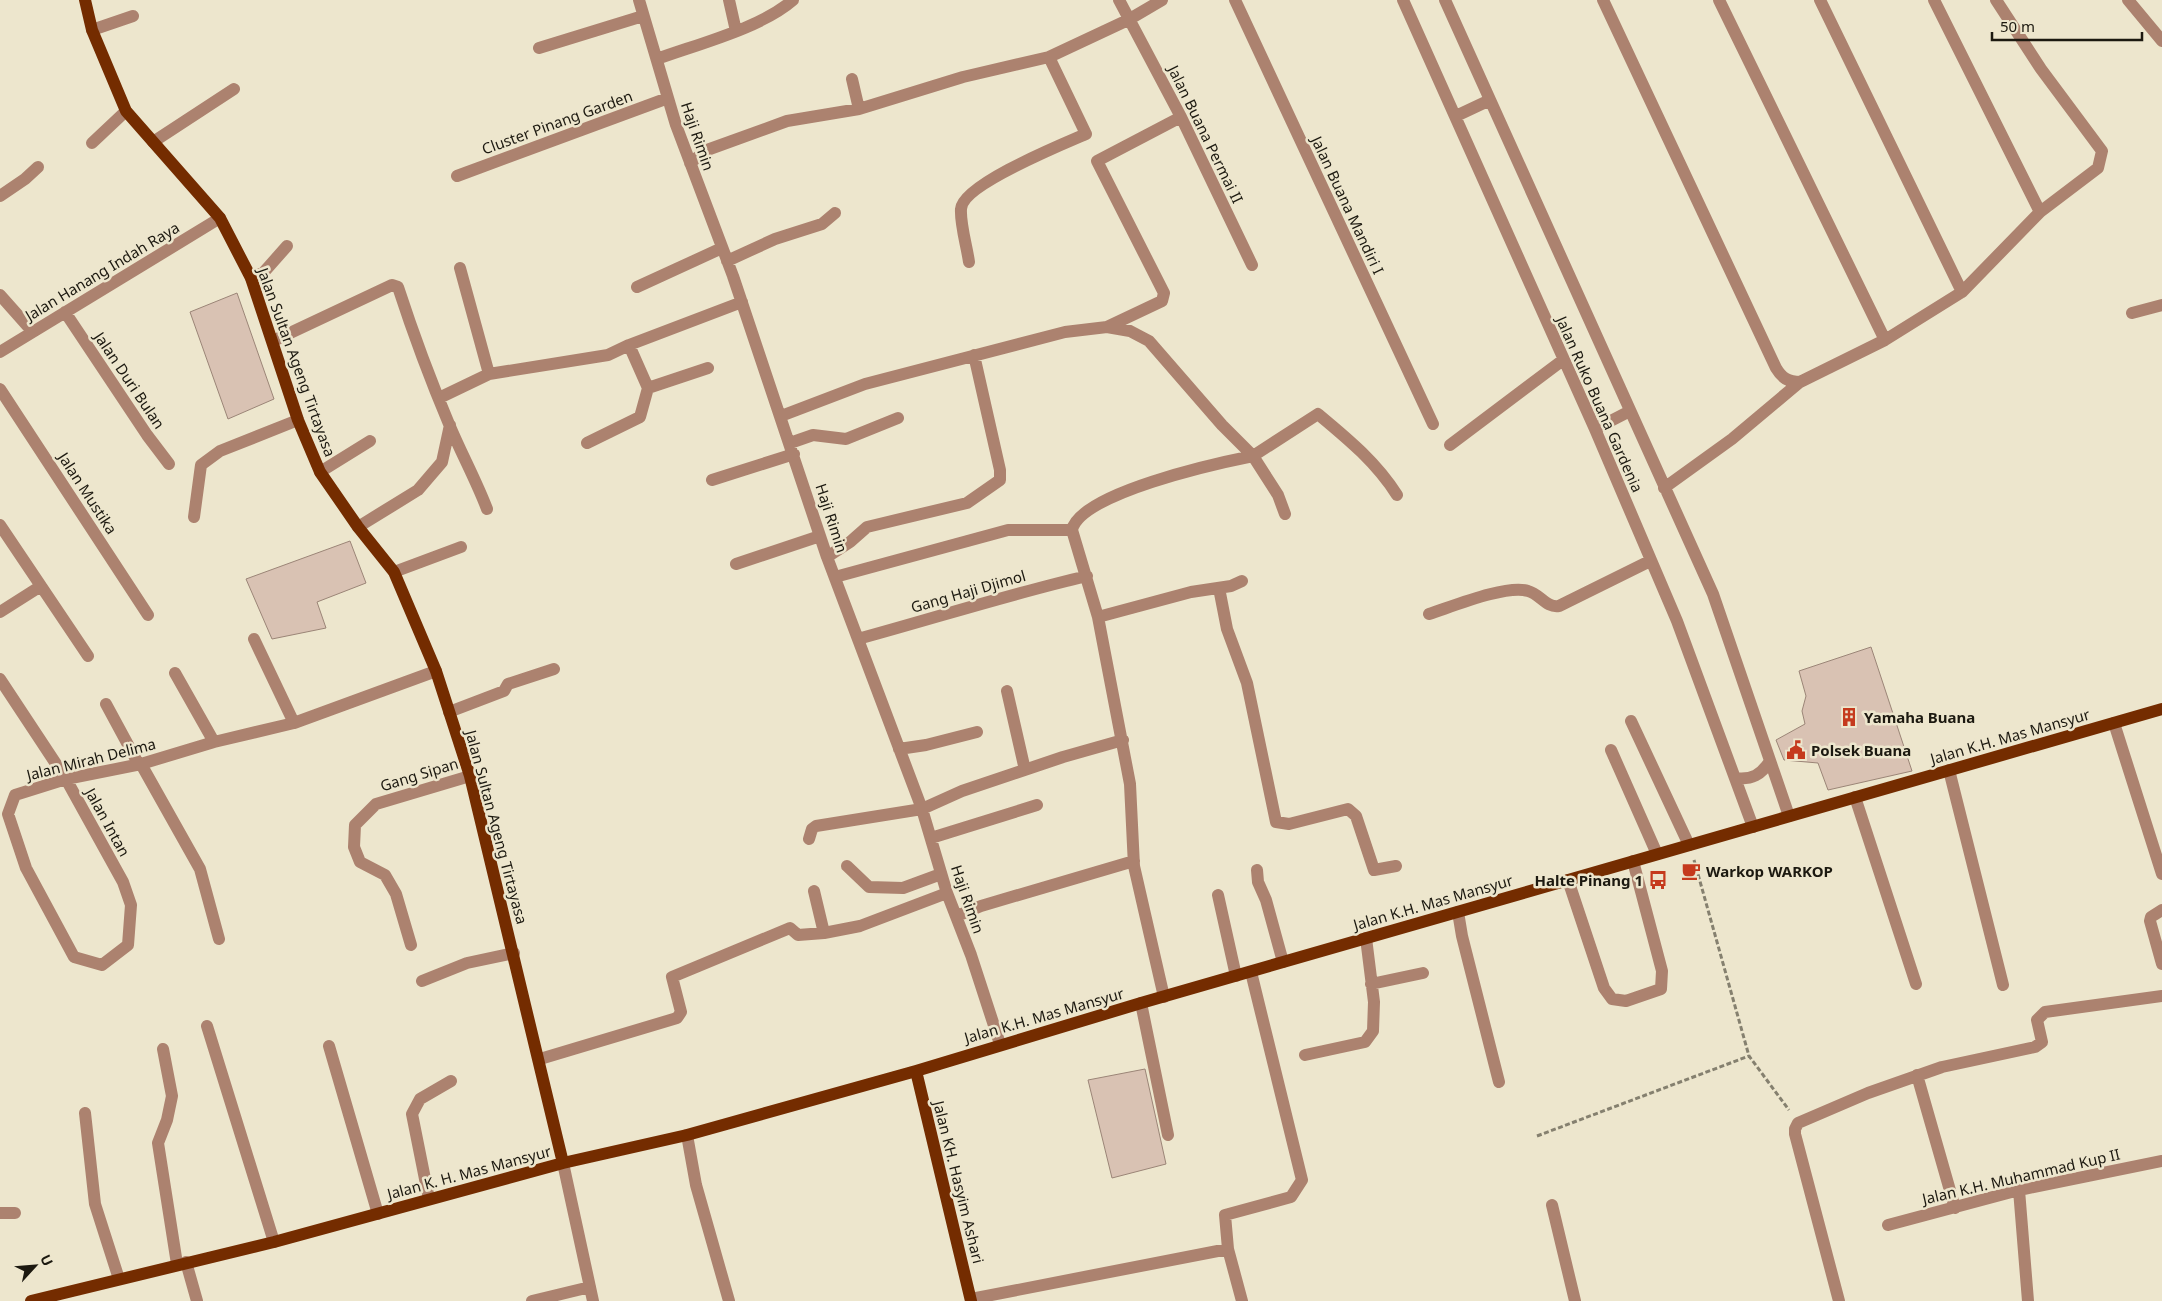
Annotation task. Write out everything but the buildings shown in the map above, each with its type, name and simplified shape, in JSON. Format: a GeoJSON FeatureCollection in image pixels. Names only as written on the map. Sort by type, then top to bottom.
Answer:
{"type":"FeatureCollection","features":[{"type":"Feature","properties":{"kind":"main road","name":"Jalan Sultan Ageng Tirtayasa"},"geometry":{"type":"LineString","coordinates":[[84,0],[92,30],[126,111],[217,215],[251,278],[298,420],[320,472],[358,527],[394,572],[436,671],[470,776],[540,1060],[563,1163]]}},
{"type":"Feature","properties":{"kind":"main road","name":"Jalan K.H. Mas Mansyur"},"geometry":{"type":"LineString","coordinates":[[916,1071],[1000,1044],[2162,708]]}},
{"type":"Feature","properties":{"kind":"main road","name":"Jalan K. H. Mas Mansyur"},"geometry":{"type":"LineString","coordinates":[[31,1301],[274,1242],[563,1163],[687,1135],[916,1071]]}},
{"type":"Feature","properties":{"kind":"main road","name":"Jalan KH. Hasyim Ashari"},"geometry":{"type":"LineString","coordinates":[[916,1071],[971,1300]]}},
{"type":"Feature","properties":{"kind":"street","name":"Haji Rimin"},"geometry":{"type":"LineString","coordinates":[[639,0],[668,98],[690,163],[742,302],[827,557],[922,809],[947,894],[957,916],[1000,1044]]}},
{"type":"Feature","properties":{"kind":"street"},"geometry":{"type":"LineString","coordinates":[[729,0],[736,31]]}},
{"type":"Feature","properties":{"kind":"street"},"geometry":{"type":"LineString","coordinates":[[657,59],[736,31],[780,12],[793,0]]}},
{"type":"Feature","properties":{"kind":"street","name":"Jalan Buana Permai II"},"geometry":{"type":"LineString","coordinates":[[1119,0],[1181,117],[1252,265]]}},
{"type":"Feature","properties":{"kind":"street"},"geometry":{"type":"LineString","coordinates":[[690,163],[707,150],[787,121],[859,109],[963,77],[1049,57],[1128,20],[1162,0]]}},
{"type":"Feature","properties":{"kind":"street","name":"Jalan Buana Mandiri I"},"geometry":{"type":"LineString","coordinates":[[1234,0],[1433,424]]}},
{"type":"Feature","properties":{"kind":"street","name":"Jalan Ruko Buana Gardenia"},"geometry":{"type":"LineString","coordinates":[[1403,0],[1595,429],[1677,621],[1753,827]]}},
{"type":"Feature","properties":{"kind":"street","name":"Jalan Ruko Buana Gardenia"},"geometry":{"type":"LineString","coordinates":[[1444,0],[1712,594],[1789,816]]}},
{"type":"Feature","properties":{"kind":"street"},"geometry":{"type":"LineString","coordinates":[[1602,0],[1776,368],[1785,380],[1800,382]]}},
{"type":"Feature","properties":{"kind":"street"},"geometry":{"type":"LineString","coordinates":[[1719,0],[1885,340]]}},
{"type":"Feature","properties":{"kind":"street"},"geometry":{"type":"LineString","coordinates":[[1820,0],[1962,292]]}},
{"type":"Feature","properties":{"kind":"street"},"geometry":{"type":"LineString","coordinates":[[1934,0],[2040,212]]}},
{"type":"Feature","properties":{"kind":"street"},"geometry":{"type":"LineString","coordinates":[[1664,488],[1732,439],[1800,382],[1885,340],[1962,292],[2040,212],[2098,168],[2102,151],[2041,69],[1996,0]]}},
{"type":"Feature","properties":{"kind":"street"},"geometry":{"type":"LineString","coordinates":[[2128,0],[2162,41]]}},
{"type":"Feature","properties":{"kind":"street"},"geometry":{"type":"LineString","coordinates":[[92,30],[133,16]]}},
{"type":"Feature","properties":{"kind":"street"},"geometry":{"type":"LineString","coordinates":[[539,48],[643,16]]}},
{"type":"Feature","properties":{"kind":"street"},"geometry":{"type":"LineString","coordinates":[[969,262],[961,210],[966,197],[1002,173],[1086,134],[1049,57]]}},
{"type":"Feature","properties":{"kind":"street"},"geometry":{"type":"LineString","coordinates":[[852,79],[859,109]]}},
{"type":"Feature","properties":{"kind":"street"},"geometry":{"type":"LineString","coordinates":[[154,142],[234,89]]}},
{"type":"Feature","properties":{"kind":"street","name":"Cluster Pinang Garden"},"geometry":{"type":"LineString","coordinates":[[457,176],[668,98]]}},
{"type":"Feature","properties":{"kind":"street"},"geometry":{"type":"LineString","coordinates":[[1456,116],[1490,100]]}},
{"type":"Feature","properties":{"kind":"street"},"geometry":{"type":"LineString","coordinates":[[92,143],[126,111]]}},
{"type":"Feature","properties":{"kind":"street"},"geometry":{"type":"LineString","coordinates":[[1107,327],[1138,311],[1156,305],[1162,301],[1164,293],[1097,160],[1181,117]]}},
{"type":"Feature","properties":{"kind":"street"},"geometry":{"type":"LineString","coordinates":[[0,196],[25,179],[38,167]]}},
{"type":"Feature","properties":{"kind":"street"},"geometry":{"type":"LineString","coordinates":[[727,261],[775,238],[822,224],[835,213]]}},
{"type":"Feature","properties":{"kind":"street","name":"Jalan Hanang Indah Raya"},"geometry":{"type":"LineString","coordinates":[[0,352],[217,215]]}},
{"type":"Feature","properties":{"kind":"street"},"geometry":{"type":"LineString","coordinates":[[251,278],[264,272],[287,246]]}},
{"type":"Feature","properties":{"kind":"street"},"geometry":{"type":"LineString","coordinates":[[638,287],[722,248]]}},
{"type":"Feature","properties":{"kind":"street"},"geometry":{"type":"LineString","coordinates":[[460,268],[490,374]]}},
{"type":"Feature","properties":{"kind":"street"},"geometry":{"type":"LineString","coordinates":[[272,341],[395,285],[398,287],[415,339],[487,509]]}},
{"type":"Feature","properties":{"kind":"street"},"geometry":{"type":"LineString","coordinates":[[0,295],[32,331]]}},
{"type":"Feature","properties":{"kind":"street"},"geometry":{"type":"LineString","coordinates":[[439,398],[490,374],[608,355],[629,345],[742,302]]}},
{"type":"Feature","properties":{"kind":"street"},"geometry":{"type":"LineString","coordinates":[[2132,313],[2162,305]]}},
{"type":"Feature","properties":{"kind":"street","name":"Jalan Duri Bulan"},"geometry":{"type":"LineString","coordinates":[[65,312],[147,435],[169,464]]}},
{"type":"Feature","properties":{"kind":"street"},"geometry":{"type":"LineString","coordinates":[[781,416],[865,384],[1065,332],[1107,327],[1130,332],[1149,341],[1222,425],[1253,456],[1278,496],[1285,514]]}},
{"type":"Feature","properties":{"kind":"street"},"geometry":{"type":"LineString","coordinates":[[588,443],[640,417],[648,388],[629,345]]}},
{"type":"Feature","properties":{"kind":"street"},"geometry":{"type":"LineString","coordinates":[[827,557],[850,542],[867,527],[967,503],[1000,480],[1000,470],[974,356]]}},
{"type":"Feature","properties":{"kind":"street"},"geometry":{"type":"LineString","coordinates":[[1450,445],[1563,360]]}},
{"type":"Feature","properties":{"kind":"street"},"geometry":{"type":"LineString","coordinates":[[648,388],[708,368]]}},
{"type":"Feature","properties":{"kind":"street","name":"Jalan Mustika"},"geometry":{"type":"LineString","coordinates":[[0,389],[148,615]]}},
{"type":"Feature","properties":{"kind":"street"},"geometry":{"type":"LineString","coordinates":[[1595,429],[1630,411]]}},
{"type":"Feature","properties":{"kind":"street"},"geometry":{"type":"LineString","coordinates":[[1164,997],[1134,861],[1130,784],[1123,740],[1098,617],[1072,530],[1074,522],[1081,515],[1131,488],[1220,463],[1253,456],[1318,414],[1366,454],[1386,477],[1397,495]]}},
{"type":"Feature","properties":{"kind":"street"},"geometry":{"type":"LineString","coordinates":[[712,480],[792,449],[813,435],[846,438],[898,418]]}},
{"type":"Feature","properties":{"kind":"street"},"geometry":{"type":"LineString","coordinates":[[194,517],[201,465],[220,450],[298,420]]}},
{"type":"Feature","properties":{"kind":"street"},"geometry":{"type":"LineString","coordinates":[[358,527],[418,490],[442,462],[450,425]]}},
{"type":"Feature","properties":{"kind":"street"},"geometry":{"type":"LineString","coordinates":[[320,472],[370,441]]}},
{"type":"Feature","properties":{"kind":"street"},"geometry":{"type":"LineString","coordinates":[[0,525],[88,656]]}},
{"type":"Feature","properties":{"kind":"street"},"geometry":{"type":"LineString","coordinates":[[835,577],[1008,530],[1072,530]]}},
{"type":"Feature","properties":{"kind":"street"},"geometry":{"type":"LineString","coordinates":[[736,564],[820,536]]}},
{"type":"Feature","properties":{"kind":"street"},"geometry":{"type":"LineString","coordinates":[[394,572],[462,547]]}},
{"type":"Feature","properties":{"kind":"street"},"geometry":{"type":"LineString","coordinates":[[1429,614],[1494,594],[1514,590],[1529,591],[1550,605],[1560,606],[1650,561]]}},
{"type":"Feature","properties":{"kind":"street","name":"Gang Haji Djimol"},"geometry":{"type":"LineString","coordinates":[[858,639],[971,608],[1021,591],[1087,576]]}},
{"type":"Feature","properties":{"kind":"street"},"geometry":{"type":"LineString","coordinates":[[1098,617],[1192,592],[1242,582]]}},
{"type":"Feature","properties":{"kind":"street"},"geometry":{"type":"LineString","coordinates":[[0,612],[41,586]]}},
{"type":"Feature","properties":{"kind":"street"},"geometry":{"type":"LineString","coordinates":[[1219,588],[1227,629],[1247,683],[1276,822],[1289,824],[1348,808],[1356,816],[1374,870],[1396,866]]}},
{"type":"Feature","properties":{"kind":"street"},"geometry":{"type":"LineString","coordinates":[[254,640],[294,723]]}},
{"type":"Feature","properties":{"kind":"street"},"geometry":{"type":"LineString","coordinates":[[449,712],[504,691],[508,684],[554,669]]}},
{"type":"Feature","properties":{"kind":"street","name":"Jalan Mirah Delima"},"geometry":{"type":"LineString","coordinates":[[123,882],[131,905],[128,945],[102,965],[74,956],[26,868],[8,814],[15,795],[66,779],[140,765],[214,742],[294,723],[436,671]]}},
{"type":"Feature","properties":{"kind":"street"},"geometry":{"type":"LineString","coordinates":[[175,673],[214,742]]}},
{"type":"Feature","properties":{"kind":"street","name":"Jalan Intan"},"geometry":{"type":"LineString","coordinates":[[0,678],[66,779],[123,882]]}},
{"type":"Feature","properties":{"kind":"street"},"geometry":{"type":"LineString","coordinates":[[1007,691],[1025,770]]}},
{"type":"Feature","properties":{"kind":"street"},"geometry":{"type":"LineString","coordinates":[[106,704],[200,869],[219,939]]}},
{"type":"Feature","properties":{"kind":"street"},"geometry":{"type":"LineString","coordinates":[[1631,721],[1689,845]]}},
{"type":"Feature","properties":{"kind":"street"},"geometry":{"type":"LineString","coordinates":[[2114,722],[2162,874]]}},
{"type":"Feature","properties":{"kind":"street"},"geometry":{"type":"LineString","coordinates":[[899,749],[926,745],[977,732]]}},
{"type":"Feature","properties":{"kind":"street"},"geometry":{"type":"LineString","coordinates":[[809,839],[812,829],[816,826],[922,809],[962,791],[1123,740]]}},
{"type":"Feature","properties":{"kind":"street"},"geometry":{"type":"LineString","coordinates":[[1611,750],[1657,854]]}},
{"type":"Feature","properties":{"kind":"street"},"geometry":{"type":"LineString","coordinates":[[1735,778],[1746,779],[1756,776],[1764,770],[1770,761]]}},
{"type":"Feature","properties":{"kind":"street"},"geometry":{"type":"LineString","coordinates":[[1949,770],[2003,985]]}},
{"type":"Feature","properties":{"kind":"street","name":"Gang Sipan"},"geometry":{"type":"LineString","coordinates":[[411,945],[396,894],[385,875],[360,862],[354,847],[355,825],[376,804],[470,776]]}},
{"type":"Feature","properties":{"kind":"street"},"geometry":{"type":"LineString","coordinates":[[1855,797],[1916,984]]}},
{"type":"Feature","properties":{"kind":"street"},"geometry":{"type":"LineString","coordinates":[[931,838],[1037,805]]}},
{"type":"Feature","properties":{"kind":"street"},"geometry":{"type":"LineString","coordinates":[[957,916],[981,906],[1134,861]]}},
{"type":"Feature","properties":{"kind":"street"},"geometry":{"type":"LineString","coordinates":[[1568,880],[1604,988],[1612,999],[1626,1002],[1661,990],[1662,970],[1633,862]]}},
{"type":"Feature","properties":{"kind":"street"},"geometry":{"type":"LineString","coordinates":[[847,866],[869,887],[903,888],[942,874]]}},
{"type":"Feature","properties":{"kind":"street"},"geometry":{"type":"LineString","coordinates":[[1257,870],[1258,882],[1266,900],[1283,962]]}},
{"type":"Feature","properties":{"kind":"street"},"geometry":{"type":"LineString","coordinates":[[814,891],[824,932]]}},
{"type":"Feature","properties":{"kind":"street"},"geometry":{"type":"LineString","coordinates":[[540,1060],[677,1018],[681,1012],[672,977],[790,928],[798,935],[860,926],[947,894]]}},
{"type":"Feature","properties":{"kind":"street"},"geometry":{"type":"LineString","coordinates":[[1218,896],[1236,976]]}},
{"type":"Feature","properties":{"kind":"street"},"geometry":{"type":"LineString","coordinates":[[2162,910],[2151,917],[2150,921],[2162,966],[2162,975]]}},
{"type":"Feature","properties":{"kind":"street"},"geometry":{"type":"LineString","coordinates":[[1458,912],[1462,936],[1498,1082]]}},
{"type":"Feature","properties":{"kind":"street"},"geometry":{"type":"LineString","coordinates":[[1305,1055],[1365,1042],[1373,1032],[1374,1002],[1366,938]]}},
{"type":"Feature","properties":{"kind":"street"},"geometry":{"type":"LineString","coordinates":[[422,981],[467,963],[514,953]]}},
{"type":"Feature","properties":{"kind":"street"},"geometry":{"type":"LineString","coordinates":[[1242,1301],[1228,1248],[1225,1215],[1291,1197],[1302,1180],[1251,972]]}},
{"type":"Feature","properties":{"kind":"street"},"geometry":{"type":"LineString","coordinates":[[1371,984],[1423,973]]}},
{"type":"Feature","properties":{"kind":"street"},"geometry":{"type":"LineString","coordinates":[[1839,1301],[1795,1134],[1798,1123],[1868,1093],[1942,1067],[2035,1047],[2042,1042],[2037,1020],[2045,1012],[2162,996]]}},
{"type":"Feature","properties":{"kind":"street"},"geometry":{"type":"LineString","coordinates":[[1141,1003],[1168,1135]]}},
{"type":"Feature","properties":{"kind":"street"},"geometry":{"type":"LineString","coordinates":[[207,1026],[274,1242]]}},
{"type":"Feature","properties":{"kind":"street"},"geometry":{"type":"LineString","coordinates":[[329,1046],[378,1214]]}},
{"type":"Feature","properties":{"kind":"street"},"geometry":{"type":"LineString","coordinates":[[163,1048],[172,1096],[168,1120],[158,1143],[182,1263],[198,1301]]}},
{"type":"Feature","properties":{"kind":"street"},"geometry":{"type":"LineString","coordinates":[[1918,1075],[1955,1208]]}},
{"type":"Feature","properties":{"kind":"street"},"geometry":{"type":"LineString","coordinates":[[429,1199],[412,1114],[420,1099],[451,1081]]}},
{"type":"Feature","properties":{"kind":"street"},"geometry":{"type":"LineString","coordinates":[[85,1113],[94,1204],[118,1279]]}},
{"type":"Feature","properties":{"kind":"street"},"geometry":{"type":"LineString","coordinates":[[687,1135],[696,1185],[729,1301]]}},
{"type":"Feature","properties":{"kind":"street","name":"Jalan K.H. Muhammad Kup II"},"geometry":{"type":"LineString","coordinates":[[1888,1225],[2019,1190],[2162,1161]]}},
{"type":"Feature","properties":{"kind":"street","name":"Jalan Sultan Ageng Tirtayasa"},"geometry":{"type":"LineString","coordinates":[[563,1163],[593,1301]]}},
{"type":"Feature","properties":{"kind":"street"},"geometry":{"type":"LineString","coordinates":[[2019,1190],[2028,1301]]}},
{"type":"Feature","properties":{"kind":"street"},"geometry":{"type":"LineString","coordinates":[[1552,1205],[1575,1301]]}},
{"type":"Feature","properties":{"kind":"street"},"geometry":{"type":"LineString","coordinates":[[0,1213],[15,1212]]}},
{"type":"Feature","properties":{"kind":"street"},"geometry":{"type":"LineString","coordinates":[[971,1300],[1228,1248]]}},
{"type":"Feature","properties":{"kind":"street"},"geometry":{"type":"LineString","coordinates":[[532,1301],[590,1287]]}},
{"type":"Feature","properties":{"kind":"path"},"geometry":{"type":"LineString","coordinates":[[1689,845],[1749,1056],[1798,1123]]}},
{"type":"Feature","properties":{"kind":"path"},"geometry":{"type":"LineString","coordinates":[[1537,1136],[1749,1056]]}},
{"type":"Feature","properties":{"kind":"place","name":"Yamaha Buana"},"geometry":{"type":"Point","coordinates":[1849,717]}},
{"type":"Feature","properties":{"kind":"place","name":"Polsek Buana"},"geometry":{"type":"Point","coordinates":[1796,750]}},
{"type":"Feature","properties":{"kind":"place","name":"Warkop WARKOP"},"geometry":{"type":"Point","coordinates":[1691,871]}},
{"type":"Feature","properties":{"kind":"place","name":"Halte Pinang 1"},"geometry":{"type":"Point","coordinates":[1658,880]}}]}
